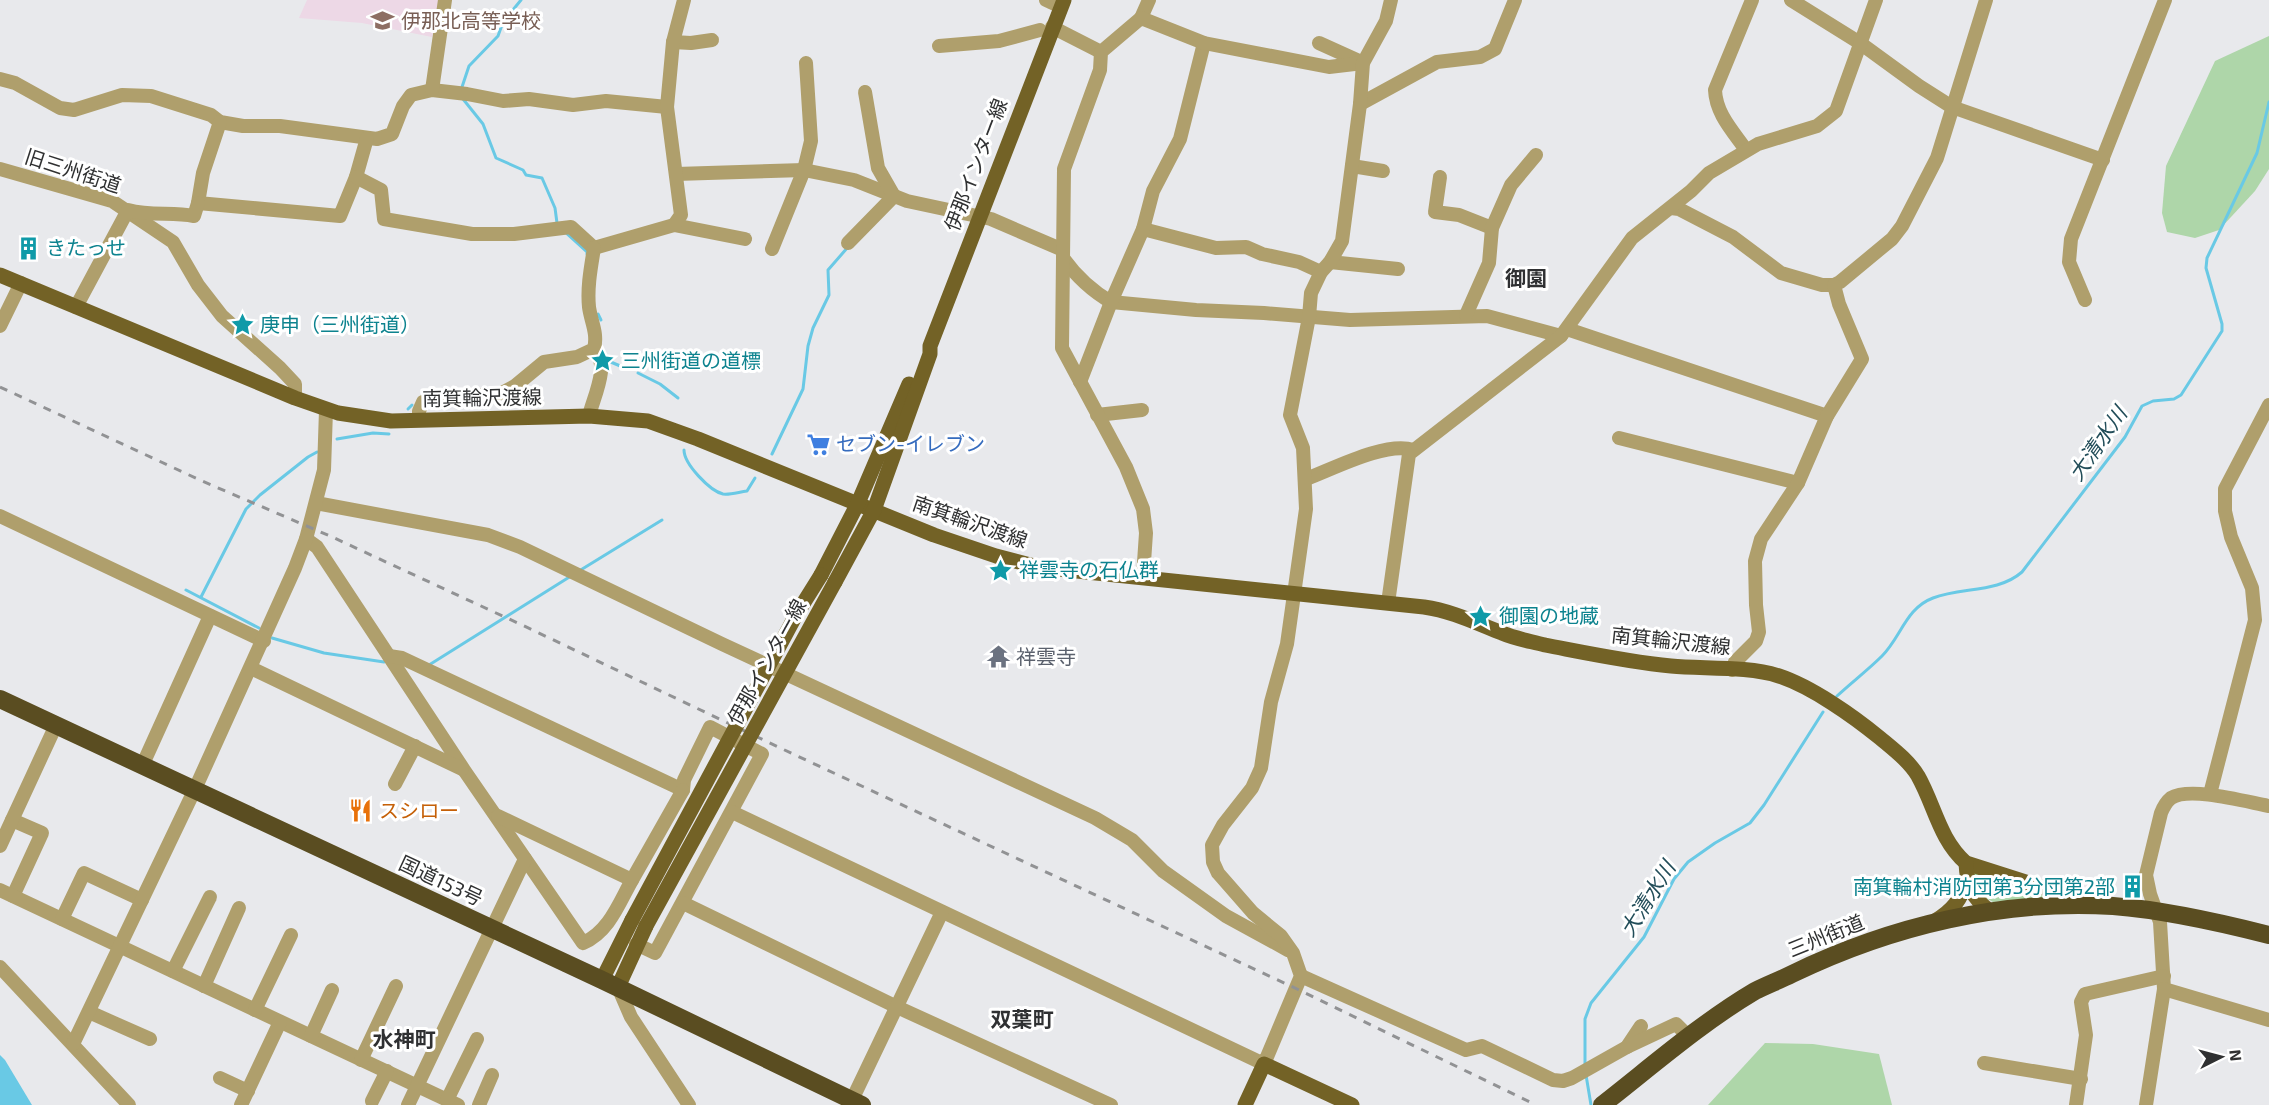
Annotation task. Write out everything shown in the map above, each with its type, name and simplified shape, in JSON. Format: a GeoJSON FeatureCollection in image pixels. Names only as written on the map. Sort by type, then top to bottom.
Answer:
{"type":"FeatureCollection","features":[{"type":"Feature","properties":{"kind":"highway","name":"国道153号"},"geometry":{"type":"LineString","coordinates":[[0,699],[610,983],[857,1103]]}},
{"type":"Feature","properties":{"kind":"highway","name":"三州街道"},"geometry":{"type":"LineString","coordinates":[[1608,1101],[1689,1037],[1755,991],[1827,957],[1899,931],[1992,912],[2079,905],[2115,906],[2208,920],[2269,935]]}},
{"type":"Feature","properties":{"kind":"main road","name":"伊那インター線"},"geometry":{"type":"LineString","coordinates":[[610,983],[796,615],[828,578],[874,510],[930,354],[930,346],[1046,28],[1062,3]]}},
{"type":"Feature","properties":{"kind":"main road","name":"南箕輪沢渡線"},"geometry":{"type":"LineString","coordinates":[[0,275],[326,410],[371,419],[589,416],[629,418],[667,426],[934,535],[1017,563],[1438,609],[1518,639],[1552,646],[1641,662],[1759,671],[1802,685],[1877,736],[1914,770],[1944,837],[1966,863]]}},
{"type":"Feature","properties":{"kind":"main road","name":"伊那インター線"},"geometry":{"type":"LineString","coordinates":[[828,578],[924,351],[930,346]]}},
{"type":"Feature","properties":{"kind":"main road"},"geometry":{"type":"LineString","coordinates":[[1931,924],[1948,913],[1958,902],[1966,880],[1966,863],[2060,893],[2072,898],[2079,905]]}},
{"type":"Feature","properties":{"kind":"main road"},"geometry":{"type":"LineString","coordinates":[[1966,880],[1975,898],[1992,912]]}},
{"type":"Feature","properties":{"kind":"main road"},"geometry":{"type":"LineString","coordinates":[[1245,1105],[1264,1064],[1352,1105]]}},
{"type":"Feature","properties":{"kind":"street"},"geometry":{"type":"LineString","coordinates":[[432,90],[445,0]]}},
{"type":"Feature","properties":{"kind":"street"},"geometry":{"type":"LineString","coordinates":[[674,225],[681,215],[667,107],[673,42],[684,0]]}},
{"type":"Feature","properties":{"kind":"street"},"geometry":{"type":"LineString","coordinates":[[1046,0],[1062,3]]}},
{"type":"Feature","properties":{"kind":"street"},"geometry":{"type":"LineString","coordinates":[[1143,577],[1146,533],[1143,509],[1126,467],[1062,348],[1064,169],[1101,70],[1101,52],[1141,18],[1149,0]]}},
{"type":"Feature","properties":{"kind":"street"},"geometry":{"type":"LineString","coordinates":[[732,812],[941,915],[1264,1064],[1301,976],[1293,953],[1281,936],[1253,913],[1218,873],[1212,854],[1212,845],[1252,788],[1261,768],[1271,702],[1287,645],[1306,509],[1303,448],[1290,415],[1309,317],[1311,293],[1342,241],[1360,104],[1363,63],[1386,21],[1391,0]]}},
{"type":"Feature","properties":{"kind":"street"},"geometry":{"type":"LineString","coordinates":[[1360,104],[1437,63],[1480,57],[1495,49],[1515,0]]}},
{"type":"Feature","properties":{"kind":"street"},"geometry":{"type":"LineString","coordinates":[[1746,150],[1721,115],[1716,103],[1715,90],[1752,0]]}},
{"type":"Feature","properties":{"kind":"street"},"geometry":{"type":"LineString","coordinates":[[1791,0],[1860,43],[1952,107],[2103,160]]}},
{"type":"Feature","properties":{"kind":"street"},"geometry":{"type":"LineString","coordinates":[[1388,603],[1409,454],[1564,333],[1632,238],[1665,210],[1671,208],[1709,173],[1758,144],[1817,126],[1836,111],[1876,0]]}},
{"type":"Feature","properties":{"kind":"street"},"geometry":{"type":"LineString","coordinates":[[1671,208],[1733,237],[1782,273],[1822,285],[1834,285],[1892,239],[1902,226],[1937,158],[1986,0]]}},
{"type":"Feature","properties":{"kind":"street"},"geometry":{"type":"LineString","coordinates":[[2085,300],[2069,262],[2071,239],[2165,0]]}},
{"type":"Feature","properties":{"kind":"street"},"geometry":{"type":"LineString","coordinates":[[1141,18],[1204,43],[1329,68],[1363,63]]}},
{"type":"Feature","properties":{"kind":"street"},"geometry":{"type":"LineString","coordinates":[[939,46],[999,40],[1046,28],[1101,52]]}},
{"type":"Feature","properties":{"kind":"street"},"geometry":{"type":"LineString","coordinates":[[673,42],[691,43],[712,40]]}},
{"type":"Feature","properties":{"kind":"street"},"geometry":{"type":"LineString","coordinates":[[1080,382],[1143,229],[1153,191],[1180,139],[1204,43]]}},
{"type":"Feature","properties":{"kind":"street"},"geometry":{"type":"LineString","coordinates":[[1319,43],[1363,63]]}},
{"type":"Feature","properties":{"kind":"street"},"geometry":{"type":"LineString","coordinates":[[772,249],[804,170],[811,141],[806,63]]}},
{"type":"Feature","properties":{"kind":"street"},"geometry":{"type":"LineString","coordinates":[[0,79],[15,83],[60,108],[75,110],[122,95],[151,96],[211,116],[220,122],[243,126],[280,126],[377,139],[392,134],[403,106],[411,95],[432,90],[503,101],[529,99],[573,105],[606,101],[667,107]]}},
{"type":"Feature","properties":{"kind":"street"},"geometry":{"type":"LineString","coordinates":[[865,92],[878,168],[894,196]]}},
{"type":"Feature","properties":{"kind":"street"},"geometry":{"type":"LineString","coordinates":[[76,307],[128,210],[144,214],[174,213],[194,216],[203,173],[220,122]]}},
{"type":"Feature","properties":{"kind":"street"},"geometry":{"type":"LineString","coordinates":[[198,203],[344,219],[367,138]]}},
{"type":"Feature","properties":{"kind":"street"},"geometry":{"type":"LineString","coordinates":[[1466,315],[1489,263],[1492,228],[1511,185],[1536,155]]}},
{"type":"Feature","properties":{"kind":"street"},"geometry":{"type":"LineString","coordinates":[[1352,166],[1383,171]]}},
{"type":"Feature","properties":{"kind":"street","name":"旧三州街道"},"geometry":{"type":"LineString","coordinates":[[0,169],[63,189],[112,201],[172,242],[198,285],[222,316],[295,384],[295,398]]}},
{"type":"Feature","properties":{"kind":"street"},"geometry":{"type":"LineString","coordinates":[[676,174],[804,170],[854,180],[926,206],[992,219],[1063,254],[1073,272],[1111,302],[1350,320],[1487,316],[1564,333],[1827,416]]}},
{"type":"Feature","properties":{"kind":"street"},"geometry":{"type":"LineString","coordinates":[[356,177],[381,190],[384,219],[472,234],[514,234],[571,227],[594,248]]}},
{"type":"Feature","properties":{"kind":"street"},"geometry":{"type":"LineString","coordinates":[[1440,177],[1435,212],[1459,215],[1492,228]]}},
{"type":"Feature","properties":{"kind":"street"},"geometry":{"type":"LineString","coordinates":[[848,243],[894,196]]}},
{"type":"Feature","properties":{"kind":"street"},"geometry":{"type":"LineString","coordinates":[[594,248],[674,225],[745,239]]}},
{"type":"Feature","properties":{"kind":"street"},"geometry":{"type":"LineString","coordinates":[[1143,229],[1216,248],[1246,247],[1262,254],[1325,267],[1398,269]]}},
{"type":"Feature","properties":{"kind":"street"},"geometry":{"type":"LineString","coordinates":[[589,416],[601,367],[601,357],[594,349],[596,329],[591,318],[589,304],[590,270],[594,248]]}},
{"type":"Feature","properties":{"kind":"street"},"geometry":{"type":"LineString","coordinates":[[0,326],[21,284]]}},
{"type":"Feature","properties":{"kind":"street"},"geometry":{"type":"LineString","coordinates":[[1731,670],[1735,662],[1756,641],[1759,632],[1755,561],[1761,539],[1798,483],[1827,416],[1862,359],[1839,304],[1834,285]]}},
{"type":"Feature","properties":{"kind":"street"},"geometry":{"type":"LineString","coordinates":[[419,420],[419,411],[423,402],[502,393],[515,386],[544,362],[577,357],[594,349]]}},
{"type":"Feature","properties":{"kind":"street"},"geometry":{"type":"LineString","coordinates":[[2210,794],[2256,620],[2252,588],[2225,512],[2225,489],[2269,405]]}},
{"type":"Feature","properties":{"kind":"street"},"geometry":{"type":"LineString","coordinates":[[73,1044],[264,641],[306,539],[324,470],[326,410]]}},
{"type":"Feature","properties":{"kind":"street"},"geometry":{"type":"LineString","coordinates":[[1097,415],[1142,410]]}},
{"type":"Feature","properties":{"kind":"street"},"geometry":{"type":"LineString","coordinates":[[1619,438],[1798,483]]}},
{"type":"Feature","properties":{"kind":"street"},"geometry":{"type":"LineString","coordinates":[[1306,479],[1388,448],[1403,447],[1413,450]]}},
{"type":"Feature","properties":{"kind":"street"},"geometry":{"type":"LineString","coordinates":[[316,503],[488,535],[520,548],[1095,818],[1132,840],[1163,871],[1226,916],[1293,953]]}},
{"type":"Feature","properties":{"kind":"street"},"geometry":{"type":"LineString","coordinates":[[0,516],[264,641]]}},
{"type":"Feature","properties":{"kind":"street"},"geometry":{"type":"LineString","coordinates":[[306,539],[317,547],[464,770],[583,943],[592,939],[605,927],[683,790],[684,780],[710,727],[762,754],[655,953],[605,927]]}},
{"type":"Feature","properties":{"kind":"street"},"geometry":{"type":"LineString","coordinates":[[142,764],[210,616]]}},
{"type":"Feature","properties":{"kind":"street"},"geometry":{"type":"LineString","coordinates":[[389,657],[402,658],[683,790]]}},
{"type":"Feature","properties":{"kind":"street"},"geometry":{"type":"LineString","coordinates":[[251,668],[464,770]]}},
{"type":"Feature","properties":{"kind":"street"},"geometry":{"type":"LineString","coordinates":[[0,846],[56,725]]}},
{"type":"Feature","properties":{"kind":"street"},"geometry":{"type":"LineString","coordinates":[[395,784],[415,746]]}},
{"type":"Feature","properties":{"kind":"street"},"geometry":{"type":"LineString","coordinates":[[2146,1105],[2164,983],[2160,922],[2146,875],[2161,813],[2165,804],[2172,797],[2210,794],[2269,806]]}},
{"type":"Feature","properties":{"kind":"street"},"geometry":{"type":"LineString","coordinates":[[496,815],[632,880]]}},
{"type":"Feature","properties":{"kind":"street"},"geometry":{"type":"LineString","coordinates":[[12,820],[42,833],[6,893],[453,1102],[477,1039]]}},
{"type":"Feature","properties":{"kind":"street"},"geometry":{"type":"LineString","coordinates":[[408,1105],[525,859]]}},
{"type":"Feature","properties":{"kind":"street"},"geometry":{"type":"LineString","coordinates":[[62,919],[84,873],[142,900]]}},
{"type":"Feature","properties":{"kind":"street"},"geometry":{"type":"LineString","coordinates":[[173,971],[210,897]]}},
{"type":"Feature","properties":{"kind":"street"},"geometry":{"type":"LineString","coordinates":[[683,903],[897,1007],[1111,1105]]}},
{"type":"Feature","properties":{"kind":"street"},"geometry":{"type":"LineString","coordinates":[[204,986],[239,909]]}},
{"type":"Feature","properties":{"kind":"street"},"geometry":{"type":"LineString","coordinates":[[857,1103],[897,1007],[941,915]]}},
{"type":"Feature","properties":{"kind":"street"},"geometry":{"type":"LineString","coordinates":[[255,1010],[291,935]]}},
{"type":"Feature","properties":{"kind":"street"},"geometry":{"type":"LineString","coordinates":[[0,967],[129,1105]]}},
{"type":"Feature","properties":{"kind":"street"},"geometry":{"type":"LineString","coordinates":[[1301,976],[1466,1050],[1482,1046],[1494,1050],[1553,1080],[1563,1081],[1676,1024],[1689,1037]]}},
{"type":"Feature","properties":{"kind":"street"},"geometry":{"type":"LineString","coordinates":[[610,983],[689,1105]]}},
{"type":"Feature","properties":{"kind":"street"},"geometry":{"type":"LineString","coordinates":[[2076,1105],[2086,1035],[2081,1002],[2085,994],[2164,983],[2269,1020]]}},
{"type":"Feature","properties":{"kind":"street"},"geometry":{"type":"LineString","coordinates":[[362,1059],[396,986]]}},
{"type":"Feature","properties":{"kind":"street"},"geometry":{"type":"LineString","coordinates":[[310,1036],[332,990]]}},
{"type":"Feature","properties":{"kind":"street"},"geometry":{"type":"LineString","coordinates":[[89,1012],[150,1039]]}},
{"type":"Feature","properties":{"kind":"street"},"geometry":{"type":"LineString","coordinates":[[241,1105],[280,1022]]}},
{"type":"Feature","properties":{"kind":"street"},"geometry":{"type":"LineString","coordinates":[[1628,1047],[1641,1026]]}},
{"type":"Feature","properties":{"kind":"street"},"geometry":{"type":"LineString","coordinates":[[1984,1063],[2081,1079]]}},
{"type":"Feature","properties":{"kind":"street"},"geometry":{"type":"LineString","coordinates":[[372,1101],[387,1071]]}},
{"type":"Feature","properties":{"kind":"street"},"geometry":{"type":"LineString","coordinates":[[479,1105],[492,1075]]}},
{"type":"Feature","properties":{"kind":"street"},"geometry":{"type":"LineString","coordinates":[[220,1078],[248,1091]]}},
{"type":"Feature","properties":{"kind":"shaded area","name":"伊那北高等学校"},"geometry":{"type":"Polygon","coordinates":[[[307,0],[439,0],[432,37],[362,23],[299,18],[307,0]]]}},
{"type":"Feature","properties":{"kind":"green space"},"geometry":{"type":"Polygon","coordinates":[[[2269,36],[2269,169],[2255,191],[2219,230],[2195,238],[2167,232],[2162,213],[2166,166],[2215,61],[2269,36]]]}},
{"type":"Feature","properties":{"kind":"green space"},"geometry":{"type":"Polygon","coordinates":[[[1977,871],[2052,898],[1993,902],[1977,893],[1973,874],[1977,871]]]}},
{"type":"Feature","properties":{"kind":"green space"},"geometry":{"type":"Polygon","coordinates":[[[1765,1043],[1813,1044],[1879,1054],[1892,1105],[1708,1105],[1765,1043]]]}},
{"type":"Feature","properties":{"kind":"water"},"geometry":{"type":"Polygon","coordinates":[[[0,1055],[5,1060],[32,1105],[0,1105],[0,1055]]]}},
{"type":"Feature","properties":{"kind":"waterway"},"geometry":{"type":"LineString","coordinates":[[462,87],[469,66],[498,36],[503,22],[521,0]]}},
{"type":"Feature","properties":{"kind":"waterway"},"geometry":{"type":"LineString","coordinates":[[463,99],[483,124],[496,158],[523,170],[526,175],[542,178],[555,208],[557,223]]}},
{"type":"Feature","properties":{"kind":"waterway","name":"大清水川"},"geometry":{"type":"LineString","coordinates":[[1837,696],[1882,656],[1910,616],[1924,603],[1944,595],[1991,587],[2012,579],[2022,572],[2125,437],[2142,406],[2153,401],[2174,399],[2181,395],[2222,331],[2206,268],[2207,258],[2257,153],[2269,102]]}},
{"type":"Feature","properties":{"kind":"waterway"},"geometry":{"type":"LineString","coordinates":[[565,232],[587,254]]}},
{"type":"Feature","properties":{"kind":"waterway"},"geometry":{"type":"LineString","coordinates":[[772,454],[803,389],[808,346],[813,328],[829,295],[828,270],[848,247]]}},
{"type":"Feature","properties":{"kind":"waterway"},"geometry":{"type":"LineString","coordinates":[[598,314],[601,320]]}},
{"type":"Feature","properties":{"kind":"waterway"},"geometry":{"type":"LineString","coordinates":[[606,360],[625,368]]}},
{"type":"Feature","properties":{"kind":"waterway"},"geometry":{"type":"LineString","coordinates":[[638,373],[660,384],[678,398]]}},
{"type":"Feature","properties":{"kind":"waterway"},"geometry":{"type":"LineString","coordinates":[[408,409],[412,405]]}},
{"type":"Feature","properties":{"kind":"waterway"},"geometry":{"type":"LineString","coordinates":[[337,439],[373,433],[389,434]]}},
{"type":"Feature","properties":{"kind":"waterway"},"geometry":{"type":"LineString","coordinates":[[684,450],[688,462],[699,476],[711,488],[723,494],[747,491],[755,478]]}},
{"type":"Feature","properties":{"kind":"waterway"},"geometry":{"type":"LineString","coordinates":[[201,597],[246,509],[260,495],[317,452]]}},
{"type":"Feature","properties":{"kind":"waterway"},"geometry":{"type":"LineString","coordinates":[[579,571],[662,520]]}},
{"type":"Feature","properties":{"kind":"waterway"},"geometry":{"type":"LineString","coordinates":[[429,665],[571,576]]}},
{"type":"Feature","properties":{"kind":"waterway"},"geometry":{"type":"LineString","coordinates":[[186,590],[259,628]]}},
{"type":"Feature","properties":{"kind":"waterway"},"geometry":{"type":"LineString","coordinates":[[272,638],[324,653],[384,662]]}},
{"type":"Feature","properties":{"kind":"waterway","name":"大清水川"},"geometry":{"type":"LineString","coordinates":[[1585,1066],[1585,1019],[1591,1003],[1644,937],[1674,879],[1688,862],[1750,823],[1764,805],[1823,712]]}},
{"type":"Feature","properties":{"kind":"waterway","name":"大清水川"},"geometry":{"type":"LineString","coordinates":[[1586,1075],[1591,1105]]}},
{"type":"Feature","properties":{"kind":"railway"},"geometry":{"type":"LineString","coordinates":[[0,387],[522,625],[1297,989],[1536,1105]]}},
{"type":"Feature","properties":{"kind":"place","name":"伊那北高等学校"},"geometry":{"type":"Point","coordinates":[383,21]}},
{"type":"Feature","properties":{"kind":"place","name":"きたっせ"},"geometry":{"type":"Point","coordinates":[28,248]}},
{"type":"Feature","properties":{"kind":"place","name":"庚申（三州街道）"},"geometry":{"type":"Point","coordinates":[242,325]}},
{"type":"Feature","properties":{"kind":"place","name":"三州街道の道標"},"geometry":{"type":"Point","coordinates":[603,361]}},
{"type":"Feature","properties":{"kind":"place","name":"セブン-イレブン"},"geometry":{"type":"Point","coordinates":[818,444]}},
{"type":"Feature","properties":{"kind":"place","name":"祥雲寺の石仏群"},"geometry":{"type":"Point","coordinates":[1001,570]}},
{"type":"Feature","properties":{"kind":"place","name":"御園の地蔵"},"geometry":{"type":"Point","coordinates":[1481,616]}},
{"type":"Feature","properties":{"kind":"place","name":"祥雲寺"},"geometry":{"type":"Point","coordinates":[998,657]}},
{"type":"Feature","properties":{"kind":"place","name":"スシロー"},"geometry":{"type":"Point","coordinates":[361,811]}},
{"type":"Feature","properties":{"kind":"place","name":"南箕輪村消防団第3分団第2部"},"geometry":{"type":"Point","coordinates":[2133,887]}},
{"type":"Feature","properties":{"kind":"district","name":"御園"},"geometry":{"type":"Point","coordinates":[1526,279]}},
{"type":"Feature","properties":{"kind":"district","name":"双葉町"},"geometry":{"type":"Point","coordinates":[1022,1020]}},
{"type":"Feature","properties":{"kind":"district","name":"水神町"},"geometry":{"type":"Point","coordinates":[404,1040]}}]}
